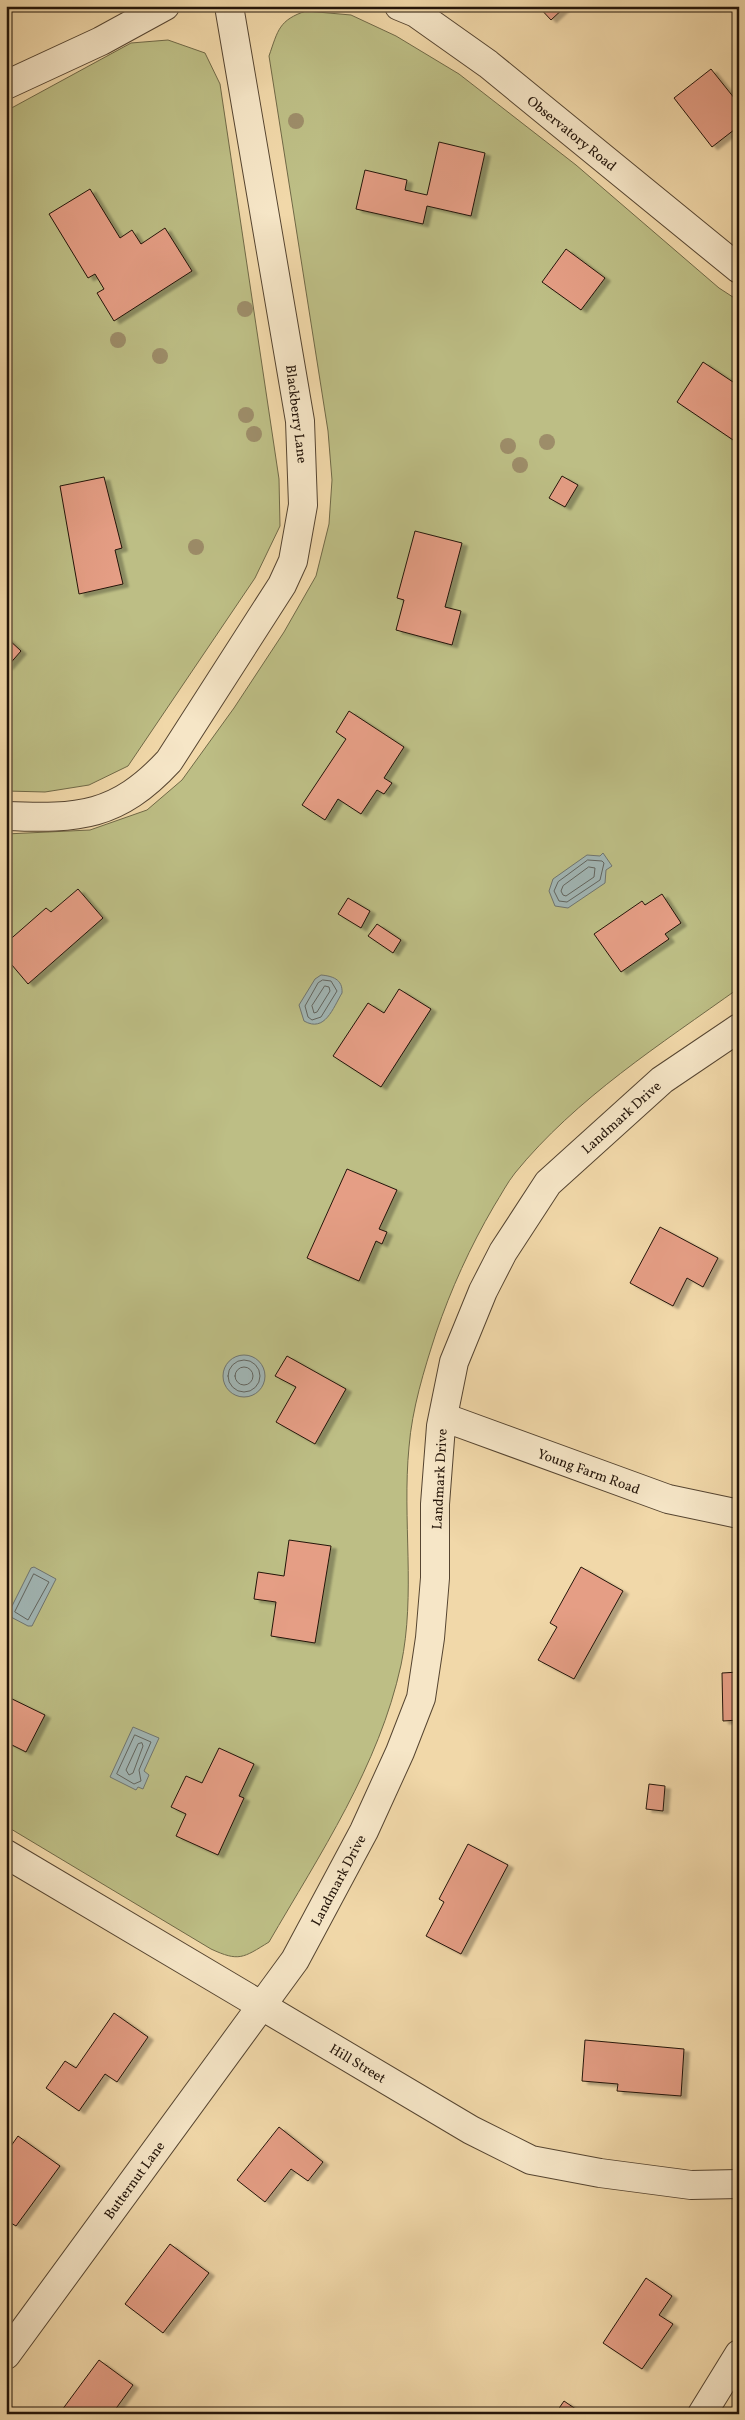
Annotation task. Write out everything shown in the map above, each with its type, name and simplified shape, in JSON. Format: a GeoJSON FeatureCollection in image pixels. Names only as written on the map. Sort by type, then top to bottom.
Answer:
{"type":"FeatureCollection","features":[{"type":"Feature","properties":{"kind":"street"},"geometry":{"type":"LineString","coordinates":[[6,85],[101,41],[165,6]]}},
{"type":"Feature","properties":{"kind":"street","name":"Blackberry Lane"},"geometry":{"type":"LineString","coordinates":[[6,816],[43,817],[92,812],[128,797],[153,778],[169,761],[269,609],[293,561],[304,505],[300,421],[229,6]]}},
{"type":"Feature","properties":{"kind":"street","name":"Observatory Road"},"geometry":{"type":"LineString","coordinates":[[399,6],[416,13],[488,64],[739,269]]}},
{"type":"Feature","properties":{"kind":"street","name":"Landmark Drive"},"geometry":{"type":"LineString","coordinates":[[261,2005],[295,1960],[364,1831],[400,1752],[420,1698],[430,1638],[435,1578],[435,1504],[443,1417],[454,1362],[503,1252],[548,1183],[662,1080],[739,1028]]}},
{"type":"Feature","properties":{"kind":"street","name":"Young Farm Road"},"geometry":{"type":"LineString","coordinates":[[443,1417],[668,1499],[739,1514]]}},
{"type":"Feature","properties":{"kind":"street","name":"Hill Street"},"geometry":{"type":"LineString","coordinates":[[6,1854],[471,2130],[531,2160],[600,2173],[691,2185],[739,2184]]}},
{"type":"Feature","properties":{"kind":"street","name":"Butternut Lane"},"geometry":{"type":"LineString","coordinates":[[6,2355],[261,2005]]}},
{"type":"Feature","properties":{"kind":"street"},"geometry":{"type":"LineString","coordinates":[[702,2414],[739,2354]]}},
{"type":"Feature","properties":{"kind":"green space"},"geometry":{"type":"Polygon","coordinates":[[[306,11],[351,15],[396,36],[459,74],[576,165],[719,288],[739,301],[739,988],[621,1073],[565,1120],[512,1177],[477,1237],[448,1300],[436,1333],[423,1375],[413,1418],[407,1474],[408,1611],[401,1665],[391,1702],[378,1739],[346,1808],[269,1942],[247,1955],[235,1957],[211,1949],[6,1826],[6,834],[90,830],[147,810],[182,780],[234,708],[284,632],[316,576],[329,524],[332,480],[328,431],[269,56],[275,39],[285,22],[297,14],[306,11]]]}},
{"type":"Feature","properties":{"kind":"green space"},"geometry":{"type":"Polygon","coordinates":[[[168,40],[205,53],[220,84],[279,479],[280,526],[255,578],[128,766],[89,785],[45,792],[6,791],[6,111],[131,43],[168,40]]]}},
{"type":"Feature","properties":{"kind":"water"},"geometry":{"type":"Polygon","coordinates":[[[603,853],[612,866],[606,870],[605,883],[568,908],[555,906],[549,891],[553,879],[587,855],[600,856],[603,853]]]}},
{"type":"Feature","properties":{"kind":"water"},"geometry":{"type":"Polygon","coordinates":[[[321,975],[333,977],[339,981],[342,993],[328,1017],[318,1024],[311,1024],[304,1021],[299,1005],[315,979],[321,975]]]}},
{"type":"Feature","properties":{"kind":"water"},"geometry":{"type":"Polygon","coordinates":[[[244,1355],[259,1361],[265,1376],[259,1391],[244,1397],[229,1391],[223,1376],[229,1361],[244,1355]]]}},
{"type":"Feature","properties":{"kind":"water"},"geometry":{"type":"Polygon","coordinates":[[[34,1567],[56,1579],[32,1626],[28,1626],[9,1616],[9,1612],[31,1568],[34,1567]]]}},
{"type":"Feature","properties":{"kind":"water"},"geometry":{"type":"Polygon","coordinates":[[[133,1727],[159,1738],[144,1771],[149,1775],[143,1789],[138,1787],[136,1790],[110,1777],[133,1727]]]}},
{"type":"Feature","properties":{"kind":"building"},"geometry":{"type":"Polygon","coordinates":[[[538,6],[566,6],[551,20],[538,6]]]}},
{"type":"Feature","properties":{"kind":"building"},"geometry":{"type":"Polygon","coordinates":[[[711,69],[739,104],[739,126],[712,147],[674,98],[711,69]]]}},
{"type":"Feature","properties":{"kind":"building"},"geometry":{"type":"Polygon","coordinates":[[[439,142],[485,153],[471,216],[427,206],[423,224],[356,209],[365,170],[407,180],[405,190],[427,195],[439,142]]]}},
{"type":"Feature","properties":{"kind":"building"},"geometry":{"type":"Polygon","coordinates":[[[90,189],[120,238],[132,230],[141,244],[165,228],[192,271],[114,321],[97,293],[104,289],[95,274],[88,278],[49,214],[90,189]]]}},
{"type":"Feature","properties":{"kind":"building"},"geometry":{"type":"Polygon","coordinates":[[[566,249],[605,278],[581,310],[542,282],[566,249]]]}},
{"type":"Feature","properties":{"kind":"building"},"geometry":{"type":"Polygon","coordinates":[[[703,362],[739,386],[739,444],[677,402],[703,362]]]}},
{"type":"Feature","properties":{"kind":"building"},"geometry":{"type":"Polygon","coordinates":[[[562,476],[578,485],[565,507],[549,498],[562,476]]]}},
{"type":"Feature","properties":{"kind":"building"},"geometry":{"type":"Polygon","coordinates":[[[104,477],[122,548],[115,550],[123,584],[79,594],[60,486],[104,477]]]}},
{"type":"Feature","properties":{"kind":"building"},"geometry":{"type":"Polygon","coordinates":[[[415,531],[462,543],[445,607],[461,611],[452,645],[396,630],[404,600],[397,598],[415,531]]]}},
{"type":"Feature","properties":{"kind":"building"},"geometry":{"type":"Polygon","coordinates":[[[6,639],[21,651],[7,667],[6,639]]]}},
{"type":"Feature","properties":{"kind":"building"},"geometry":{"type":"Polygon","coordinates":[[[349,711],[404,747],[384,778],[392,783],[384,794],[377,790],[361,814],[338,799],[325,820],[302,805],[346,739],[336,732],[349,711]]]}},
{"type":"Feature","properties":{"kind":"building"},"geometry":{"type":"Polygon","coordinates":[[[78,889],[103,918],[28,984],[6,958],[6,943],[46,908],[51,912],[78,889]]]}},
{"type":"Feature","properties":{"kind":"building"},"geometry":{"type":"Polygon","coordinates":[[[662,894],[681,923],[665,934],[669,939],[621,972],[594,934],[642,901],[645,905],[662,894]]]}},
{"type":"Feature","properties":{"kind":"building"},"geometry":{"type":"Polygon","coordinates":[[[348,898],[370,911],[361,928],[338,914],[348,898]]]}},
{"type":"Feature","properties":{"kind":"building"},"geometry":{"type":"Polygon","coordinates":[[[377,924],[401,940],[393,953],[368,936],[377,924]]]}},
{"type":"Feature","properties":{"kind":"building"},"geometry":{"type":"Polygon","coordinates":[[[399,989],[431,1009],[381,1087],[333,1056],[368,1003],[384,1013],[399,989]]]}},
{"type":"Feature","properties":{"kind":"building"},"geometry":{"type":"Polygon","coordinates":[[[347,1169],[397,1190],[379,1229],[387,1232],[382,1244],[376,1241],[359,1281],[307,1258],[347,1169]]]}},
{"type":"Feature","properties":{"kind":"building"},"geometry":{"type":"Polygon","coordinates":[[[660,1227],[718,1258],[703,1287],[687,1278],[673,1306],[630,1283],[660,1227]]]}},
{"type":"Feature","properties":{"kind":"building"},"geometry":{"type":"Polygon","coordinates":[[[287,1356],[346,1389],[315,1444],[276,1422],[296,1387],[275,1376],[287,1356]]]}},
{"type":"Feature","properties":{"kind":"building"},"geometry":{"type":"Polygon","coordinates":[[[289,1540],[331,1546],[315,1643],[271,1636],[276,1602],[254,1599],[258,1572],[284,1576],[289,1540]]]}},
{"type":"Feature","properties":{"kind":"building"},"geometry":{"type":"Polygon","coordinates":[[[581,1567],[623,1591],[574,1679],[538,1660],[557,1627],[550,1623],[581,1567]]]}},
{"type":"Feature","properties":{"kind":"building"},"geometry":{"type":"Polygon","coordinates":[[[739,1672],[739,1720],[723,1721],[722,1673],[739,1672]]]}},
{"type":"Feature","properties":{"kind":"building"},"geometry":{"type":"Polygon","coordinates":[[[6,1696],[45,1715],[26,1752],[6,1742],[6,1696]]]}},
{"type":"Feature","properties":{"kind":"building"},"geometry":{"type":"Polygon","coordinates":[[[219,1748],[254,1764],[239,1796],[244,1798],[218,1855],[176,1836],[186,1814],[171,1807],[186,1776],[202,1783],[219,1748]]]}},
{"type":"Feature","properties":{"kind":"building"},"geometry":{"type":"Polygon","coordinates":[[[649,1784],[665,1786],[663,1811],[646,1809],[649,1784]]]}},
{"type":"Feature","properties":{"kind":"building"},"geometry":{"type":"Polygon","coordinates":[[[468,1844],[508,1865],[461,1954],[426,1936],[444,1902],[439,1899],[468,1844]]]}},
{"type":"Feature","properties":{"kind":"building"},"geometry":{"type":"Polygon","coordinates":[[[114,2013],[148,2037],[117,2082],[105,2074],[79,2111],[46,2088],[65,2061],[76,2068],[114,2013]]]}},
{"type":"Feature","properties":{"kind":"building"},"geometry":{"type":"Polygon","coordinates":[[[585,2040],[684,2049],[681,2096],[617,2091],[618,2084],[582,2081],[585,2040]]]}},
{"type":"Feature","properties":{"kind":"building"},"geometry":{"type":"Polygon","coordinates":[[[279,2127],[323,2162],[308,2181],[291,2169],[265,2202],[237,2180],[279,2127]]]}},
{"type":"Feature","properties":{"kind":"building"},"geometry":{"type":"Polygon","coordinates":[[[18,2136],[60,2166],[16,2226],[6,2220],[6,2153],[18,2136]]]}},
{"type":"Feature","properties":{"kind":"building"},"geometry":{"type":"Polygon","coordinates":[[[170,2244],[209,2273],[163,2333],[125,2304],[170,2244]]]}},
{"type":"Feature","properties":{"kind":"building"},"geometry":{"type":"Polygon","coordinates":[[[646,2278],[672,2296],[659,2315],[673,2324],[642,2369],[603,2343],[646,2278]]]}},
{"type":"Feature","properties":{"kind":"building"},"geometry":{"type":"Polygon","coordinates":[[[99,2360],[133,2385],[112,2414],[59,2414],[99,2360]]]}},
{"type":"Feature","properties":{"kind":"building"},"geometry":{"type":"Polygon","coordinates":[[[564,2401],[583,2414],[555,2414],[564,2401]]]}}]}
